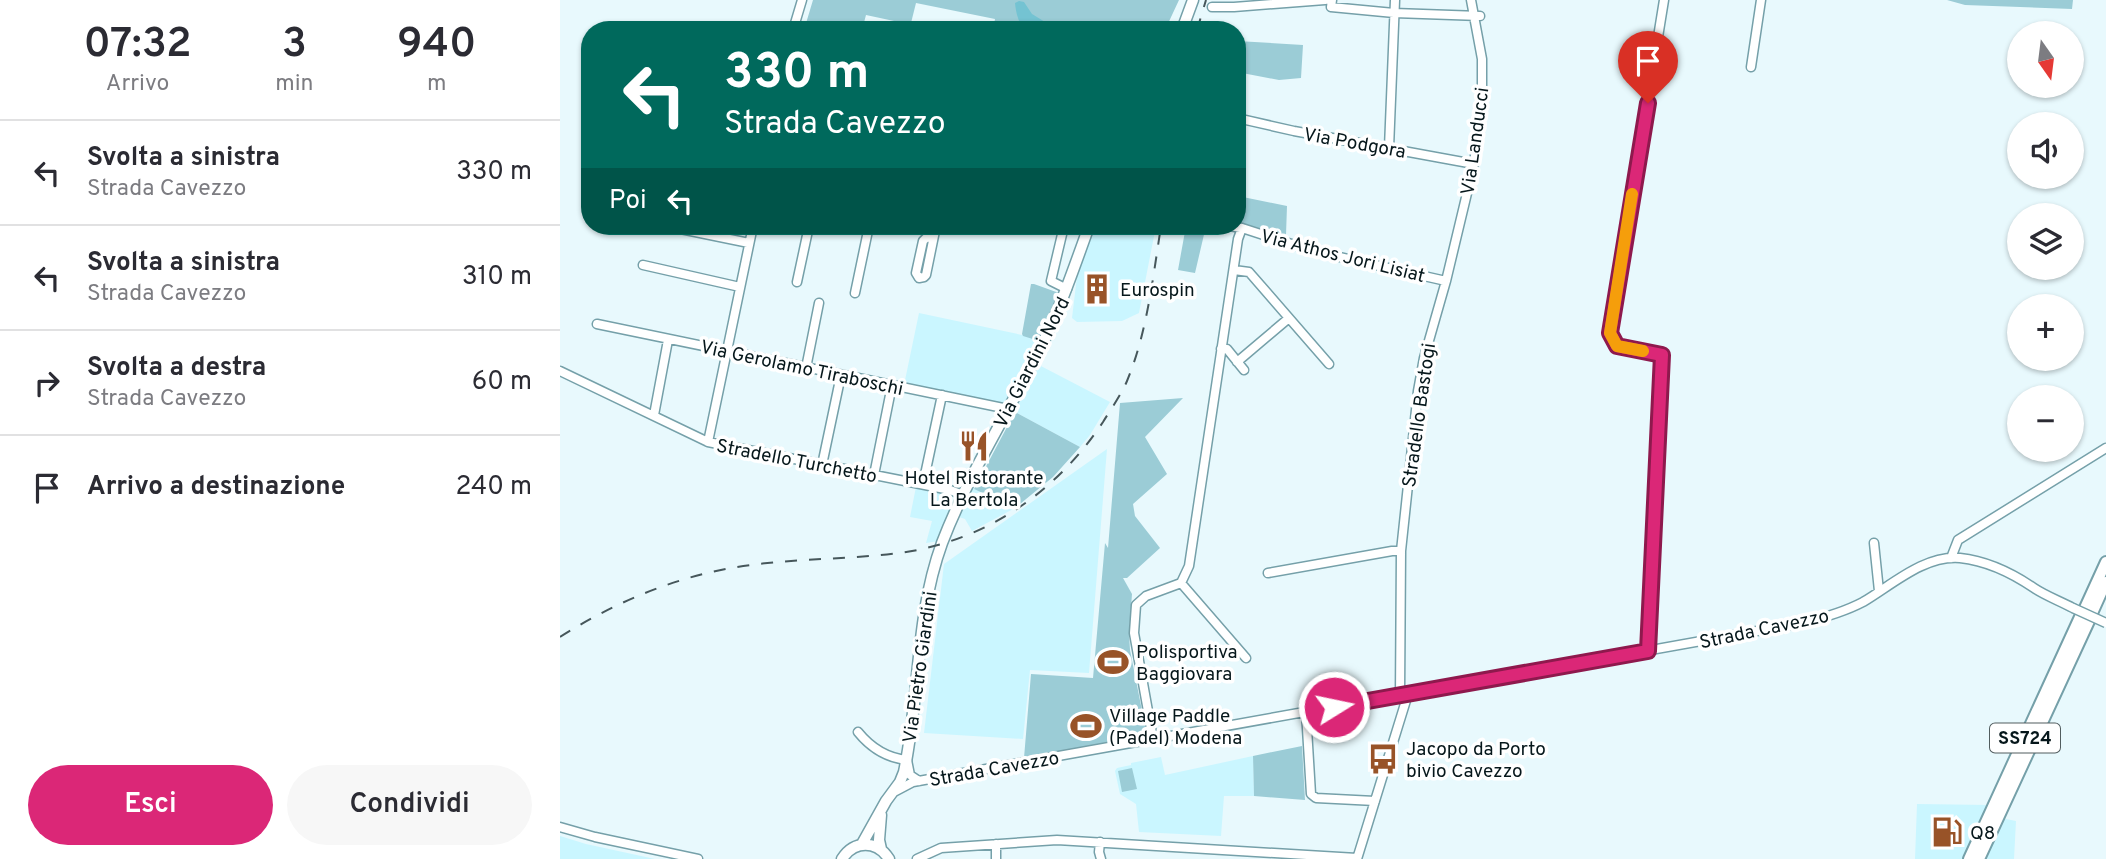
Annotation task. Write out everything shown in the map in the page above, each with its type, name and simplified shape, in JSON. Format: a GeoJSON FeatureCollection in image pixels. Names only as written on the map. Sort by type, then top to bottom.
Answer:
{"type":"FeatureCollection","features":[{"type":"Feature","properties":{"kind":"highway","name":"SS724"},"geometry":{"type":"LineString","coordinates":[[1979,859],[2106,562]]}},
{"type":"Feature","properties":{"kind":"highway","name":"SS724"},"geometry":{"type":"LineString","coordinates":[[1969,859],[2084,613],[2106,582]]}},
{"type":"Feature","properties":{"kind":"main road"},"geometry":{"type":"LineString","coordinates":[[1185,21],[1193,0]]}},
{"type":"Feature","properties":{"kind":"main road","name":"Via Giardini Nord"},"geometry":{"type":"LineString","coordinates":[[963,495],[1040,350],[1067,289],[1086,235]]}},
{"type":"Feature","properties":{"kind":"main road","name":"Via Pietro Giardini"},"geometry":{"type":"LineString","coordinates":[[842,858],[854,847],[862,844],[900,782],[907,760],[918,656],[932,578],[942,544],[963,495]]}},
{"type":"Feature","properties":{"kind":"main road"},"geometry":{"type":"LineString","coordinates":[[881,810],[879,840],[888,856]]}},
{"type":"Feature","properties":{"kind":"main road"},"geometry":{"type":"LineString","coordinates":[[862,844],[872,845],[888,856]]}},
{"type":"Feature","properties":{"kind":"street"},"geometry":{"type":"LineString","coordinates":[[796,21],[802,0]]}},
{"type":"Feature","properties":{"kind":"street"},"geometry":{"type":"LineString","coordinates":[[1389,148],[1395,0]]}},
{"type":"Feature","properties":{"kind":"street","name":"Via Landucci"},"geometry":{"type":"LineString","coordinates":[[1446,281],[1474,164],[1482,98],[1483,71],[1477,16],[1471,0]]}},
{"type":"Feature","properties":{"kind":"street"},"geometry":{"type":"LineString","coordinates":[[1648,651],[1662,355],[1617,346],[1610,333],[1664,0]]}},
{"type":"Feature","properties":{"kind":"street"},"geometry":{"type":"LineString","coordinates":[[1751,67],[1761,0]]}},
{"type":"Feature","properties":{"kind":"street"},"geometry":{"type":"LineString","coordinates":[[1212,7],[1329,2],[1394,13],[1477,16]]}},
{"type":"Feature","properties":{"kind":"street","name":"Via Podgora"},"geometry":{"type":"LineString","coordinates":[[1246,120],[1474,164]]}},
{"type":"Feature","properties":{"kind":"street","name":"Via Athos Jori Lisiat"},"geometry":{"type":"LineString","coordinates":[[1246,229],[1313,251],[1446,281]]}},
{"type":"Feature","properties":{"kind":"street"},"geometry":{"type":"LineString","coordinates":[[710,235],[750,243]]}},
{"type":"Feature","properties":{"kind":"street"},"geometry":{"type":"LineString","coordinates":[[708,442],[751,235]]}},
{"type":"Feature","properties":{"kind":"street"},"geometry":{"type":"LineString","coordinates":[[797,282],[807,235]]}},
{"type":"Feature","properties":{"kind":"street"},"geometry":{"type":"LineString","coordinates":[[855,293],[867,235]]}},
{"type":"Feature","properties":{"kind":"street"},"geometry":{"type":"LineString","coordinates":[[1061,235],[1051,281],[1067,289]]}},
{"type":"Feature","properties":{"kind":"street","name":"Via Athos Jori Lisiat"},"geometry":{"type":"LineString","coordinates":[[1181,583],[1189,566],[1239,235]]}},
{"type":"Feature","properties":{"kind":"street"},"geometry":{"type":"LineString","coordinates":[[933,236],[926,275],[919,278],[916,273],[923,241],[933,236]]}},
{"type":"Feature","properties":{"kind":"street"},"geometry":{"type":"LineString","coordinates":[[643,265],[740,287]]}},
{"type":"Feature","properties":{"kind":"street","name":"Via Athos Jori Lisiat"},"geometry":{"type":"LineString","coordinates":[[1234,270],[1249,272],[1329,364]]}},
{"type":"Feature","properties":{"kind":"street","name":"Stradello Bastogi"},"geometry":{"type":"LineString","coordinates":[[1357,858],[1404,694],[1401,551],[1418,391],[1424,358],[1446,281]]}},
{"type":"Feature","properties":{"kind":"street"},"geometry":{"type":"LineString","coordinates":[[806,368],[819,303]]}},
{"type":"Feature","properties":{"kind":"street"},"geometry":{"type":"LineString","coordinates":[[1237,362],[1289,318]]}},
{"type":"Feature","properties":{"kind":"street","name":"Via Gerolamo Tiraboschi"},"geometry":{"type":"LineString","coordinates":[[597,324],[1008,409]]}},
{"type":"Feature","properties":{"kind":"street"},"geometry":{"type":"LineString","coordinates":[[654,415],[668,340]]}},
{"type":"Feature","properties":{"kind":"street"},"geometry":{"type":"LineString","coordinates":[[1221,349],[1227,349],[1244,370]]}},
{"type":"Feature","properties":{"kind":"street","name":"Stradello Turchetto"},"geometry":{"type":"LineString","coordinates":[[560,371],[708,442],[923,484],[963,495]]}},
{"type":"Feature","properties":{"kind":"street"},"geometry":{"type":"LineString","coordinates":[[822,465],[841,375]]}},
{"type":"Feature","properties":{"kind":"street"},"geometry":{"type":"LineString","coordinates":[[874,475],[892,385]]}},
{"type":"Feature","properties":{"kind":"street"},"geometry":{"type":"LineString","coordinates":[[923,484],[942,395]]}},
{"type":"Feature","properties":{"kind":"street"},"geometry":{"type":"LineString","coordinates":[[1951,558],[1958,540],[2106,448]]}},
{"type":"Feature","properties":{"kind":"street"},"geometry":{"type":"LineString","coordinates":[[1874,543],[1879,591]]}},
{"type":"Feature","properties":{"kind":"street"},"geometry":{"type":"LineString","coordinates":[[1268,573],[1401,551]]}},
{"type":"Feature","properties":{"kind":"street","name":"Strada Cavezzo"},"geometry":{"type":"LineString","coordinates":[[891,794],[905,785],[919,781],[1818,620],[1848,609],[1930,563],[1951,558],[1976,561],[2007,572],[2106,623]]}},
{"type":"Feature","properties":{"kind":"street"},"geometry":{"type":"LineString","coordinates":[[1153,739],[1134,633],[1136,605],[1146,596],[1181,583],[1246,658]]}},
{"type":"Feature","properties":{"kind":"street"},"geometry":{"type":"LineString","coordinates":[[1306,712],[1311,794],[1316,798],[1375,801]]}},
{"type":"Feature","properties":{"kind":"street","name":"Via Pietro Giardini"},"geometry":{"type":"LineString","coordinates":[[858,732],[878,751],[893,759],[907,760]]}},
{"type":"Feature","properties":{"kind":"street","name":"Strada Cavezzo"},"geometry":{"type":"LineString","coordinates":[[907,760],[910,775],[919,781]]}},
{"type":"Feature","properties":{"kind":"street"},"geometry":{"type":"LineString","coordinates":[[560,827],[698,859]]}},
{"type":"Feature","properties":{"kind":"street"},"geometry":{"type":"LineString","coordinates":[[918,858],[941,848],[1057,840],[1276,856],[1357,858]]}},
{"type":"Feature","properties":{"kind":"street"},"geometry":{"type":"LineString","coordinates":[[1100,842],[1101,859]]}},
{"type":"Feature","properties":{"kind":"street"},"geometry":{"type":"LineString","coordinates":[[996,844],[996,859]]}},
{"type":"Feature","properties":{"kind":"shaded area"},"geometry":{"type":"Polygon","coordinates":[[[813,0],[1179,0],[1169,21],[995,21],[916,3],[912,21],[894,21],[866,15],[864,21],[807,21],[813,0]]]}},
{"type":"Feature","properties":{"kind":"shaded area"},"geometry":{"type":"Polygon","coordinates":[[[1947,0],[2073,0],[2072,9],[1965,5],[1947,0]]]}},
{"type":"Feature","properties":{"kind":"shaded area"},"geometry":{"type":"Polygon","coordinates":[[[1024,2],[1032,14],[1043,21],[1020,21],[1015,3],[1024,2]]]}},
{"type":"Feature","properties":{"kind":"shaded area"},"geometry":{"type":"Polygon","coordinates":[[[1246,42],[1303,45],[1301,78],[1279,80],[1246,74],[1246,42]]]}},
{"type":"Feature","properties":{"kind":"shaded area"},"geometry":{"type":"Polygon","coordinates":[[[1246,198],[1287,206],[1286,235],[1281,239],[1246,226],[1246,198]]]}},
{"type":"Feature","properties":{"kind":"shaded area"},"geometry":{"type":"Polygon","coordinates":[[[1090,235],[1154,235],[1139,313],[1122,321],[1077,322],[1072,318],[1078,268],[1090,235]]]}},
{"type":"Feature","properties":{"kind":"shaded area"},"geometry":{"type":"Polygon","coordinates":[[[1184,235],[1204,235],[1195,273],[1178,270],[1184,235]]]}},
{"type":"Feature","properties":{"kind":"shaded area"},"geometry":{"type":"Polygon","coordinates":[[[1031,284],[1059,293],[1039,339],[1036,340],[1022,334],[1031,284]]]}},
{"type":"Feature","properties":{"kind":"shaded area"},"geometry":{"type":"Polygon","coordinates":[[[919,313],[1041,339],[1006,404],[904,385],[919,313]]]}},
{"type":"Feature","properties":{"kind":"shaded area"},"geometry":{"type":"Polygon","coordinates":[[[1037,364],[1110,402],[1080,447],[1015,412],[1037,364]]]}},
{"type":"Feature","properties":{"kind":"shaded area","name":"Polisportiva Baggiovara"},"geometry":{"type":"Polygon","coordinates":[[[1183,398],[1145,437],[1167,474],[1133,504],[1135,516],[1160,548],[1127,578],[1123,578],[1132,594],[1130,650],[1147,736],[1024,758],[1031,674],[1093,678],[1105,543],[1108,548],[1120,403],[1183,398]]]}},
{"type":"Feature","properties":{"kind":"shaded area"},"geometry":{"type":"Polygon","coordinates":[[[1015,412],[1080,447],[1053,477],[1015,508],[974,489],[1015,412]]]}},
{"type":"Feature","properties":{"kind":"shaded area"},"geometry":{"type":"Polygon","coordinates":[[[1107,449],[1089,673],[1030,670],[1023,739],[924,733],[944,564],[1107,449]]]}},
{"type":"Feature","properties":{"kind":"shaded area"},"geometry":{"type":"Polygon","coordinates":[[[916,487],[949,493],[958,498],[939,541],[926,543],[932,521],[910,517],[916,487]]]}},
{"type":"Feature","properties":{"kind":"shaded area"},"geometry":{"type":"Polygon","coordinates":[[[970,487],[1015,508],[972,531],[965,519],[956,516],[970,487]]]}},
{"type":"Feature","properties":{"kind":"shaded area"},"geometry":{"type":"Polygon","coordinates":[[[1302,746],[1305,800],[1254,796],[1253,756],[1302,746]]]}},
{"type":"Feature","properties":{"kind":"shaded area"},"geometry":{"type":"Polygon","coordinates":[[[1253,756],[1254,796],[1224,796],[1221,836],[1139,832],[1136,804],[1120,794],[1115,771],[1131,763],[1161,757],[1165,775],[1253,756]]]}},
{"type":"Feature","properties":{"kind":"shaded area"},"geometry":{"type":"Polygon","coordinates":[[[1132,768],[1137,789],[1122,792],[1118,771],[1132,768]]]}},
{"type":"Feature","properties":{"kind":"shaded area","name":"Q8"},"geometry":{"type":"Polygon","coordinates":[[[1917,804],[1990,805],[1965,859],[1915,859],[1917,804]]]}},
{"type":"Feature","properties":{"kind":"shaded area"},"geometry":{"type":"Polygon","coordinates":[[[2001,818],[2016,821],[2014,859],[1983,859],[2001,818]]]}},
{"type":"Feature","properties":{"kind":"shaded area"},"geometry":{"type":"Polygon","coordinates":[[[560,836],[586,844],[655,859],[560,859],[560,836]]]}},
{"type":"Feature","properties":{"kind":"railway"},"geometry":{"type":"LineString","coordinates":[[1200,21],[1206,0]]}},
{"type":"Feature","properties":{"kind":"railway"},"geometry":{"type":"LineString","coordinates":[[560,637],[642,594],[686,579],[752,565],[900,553],[931,547],[989,525],[1016,510],[1063,471],[1084,448],[1125,386],[1144,324],[1160,235]]}},
{"type":"Feature","properties":{"kind":"slow traffic"},"geometry":{"type":"LineString","coordinates":[[1632,194],[1610,333],[1617,346],[1643,351]]}},
{"type":"Feature","properties":{"kind":"place","name":"Eurospin"},"geometry":{"type":"Point","coordinates":[1097,289]}},
{"type":"Feature","properties":{"kind":"place","name":"Hotel Ristorante La Bertola"},"geometry":{"type":"Point","coordinates":[974,446]}},
{"type":"Feature","properties":{"kind":"place","name":"Polisportiva Baggiovara"},"geometry":{"type":"Point","coordinates":[1113,662]}},
{"type":"Feature","properties":{"kind":"place","name":"Village Paddle (Padel) Modena"},"geometry":{"type":"Point","coordinates":[1086,726]}},
{"type":"Feature","properties":{"kind":"place","name":"Jacopo da Porto bivio Cavezzo"},"geometry":{"type":"Point","coordinates":[1383,759]}},
{"type":"Feature","properties":{"kind":"place","name":"Q8"},"geometry":{"type":"Point","coordinates":[1947,832]}},
{"type":"Feature","properties":{"kind":"route"},"geometry":{"type":"LineString","coordinates":[[1334,707],[1648,651],[1662,355],[1617,346],[1610,333],[1648,103]]}}]}
